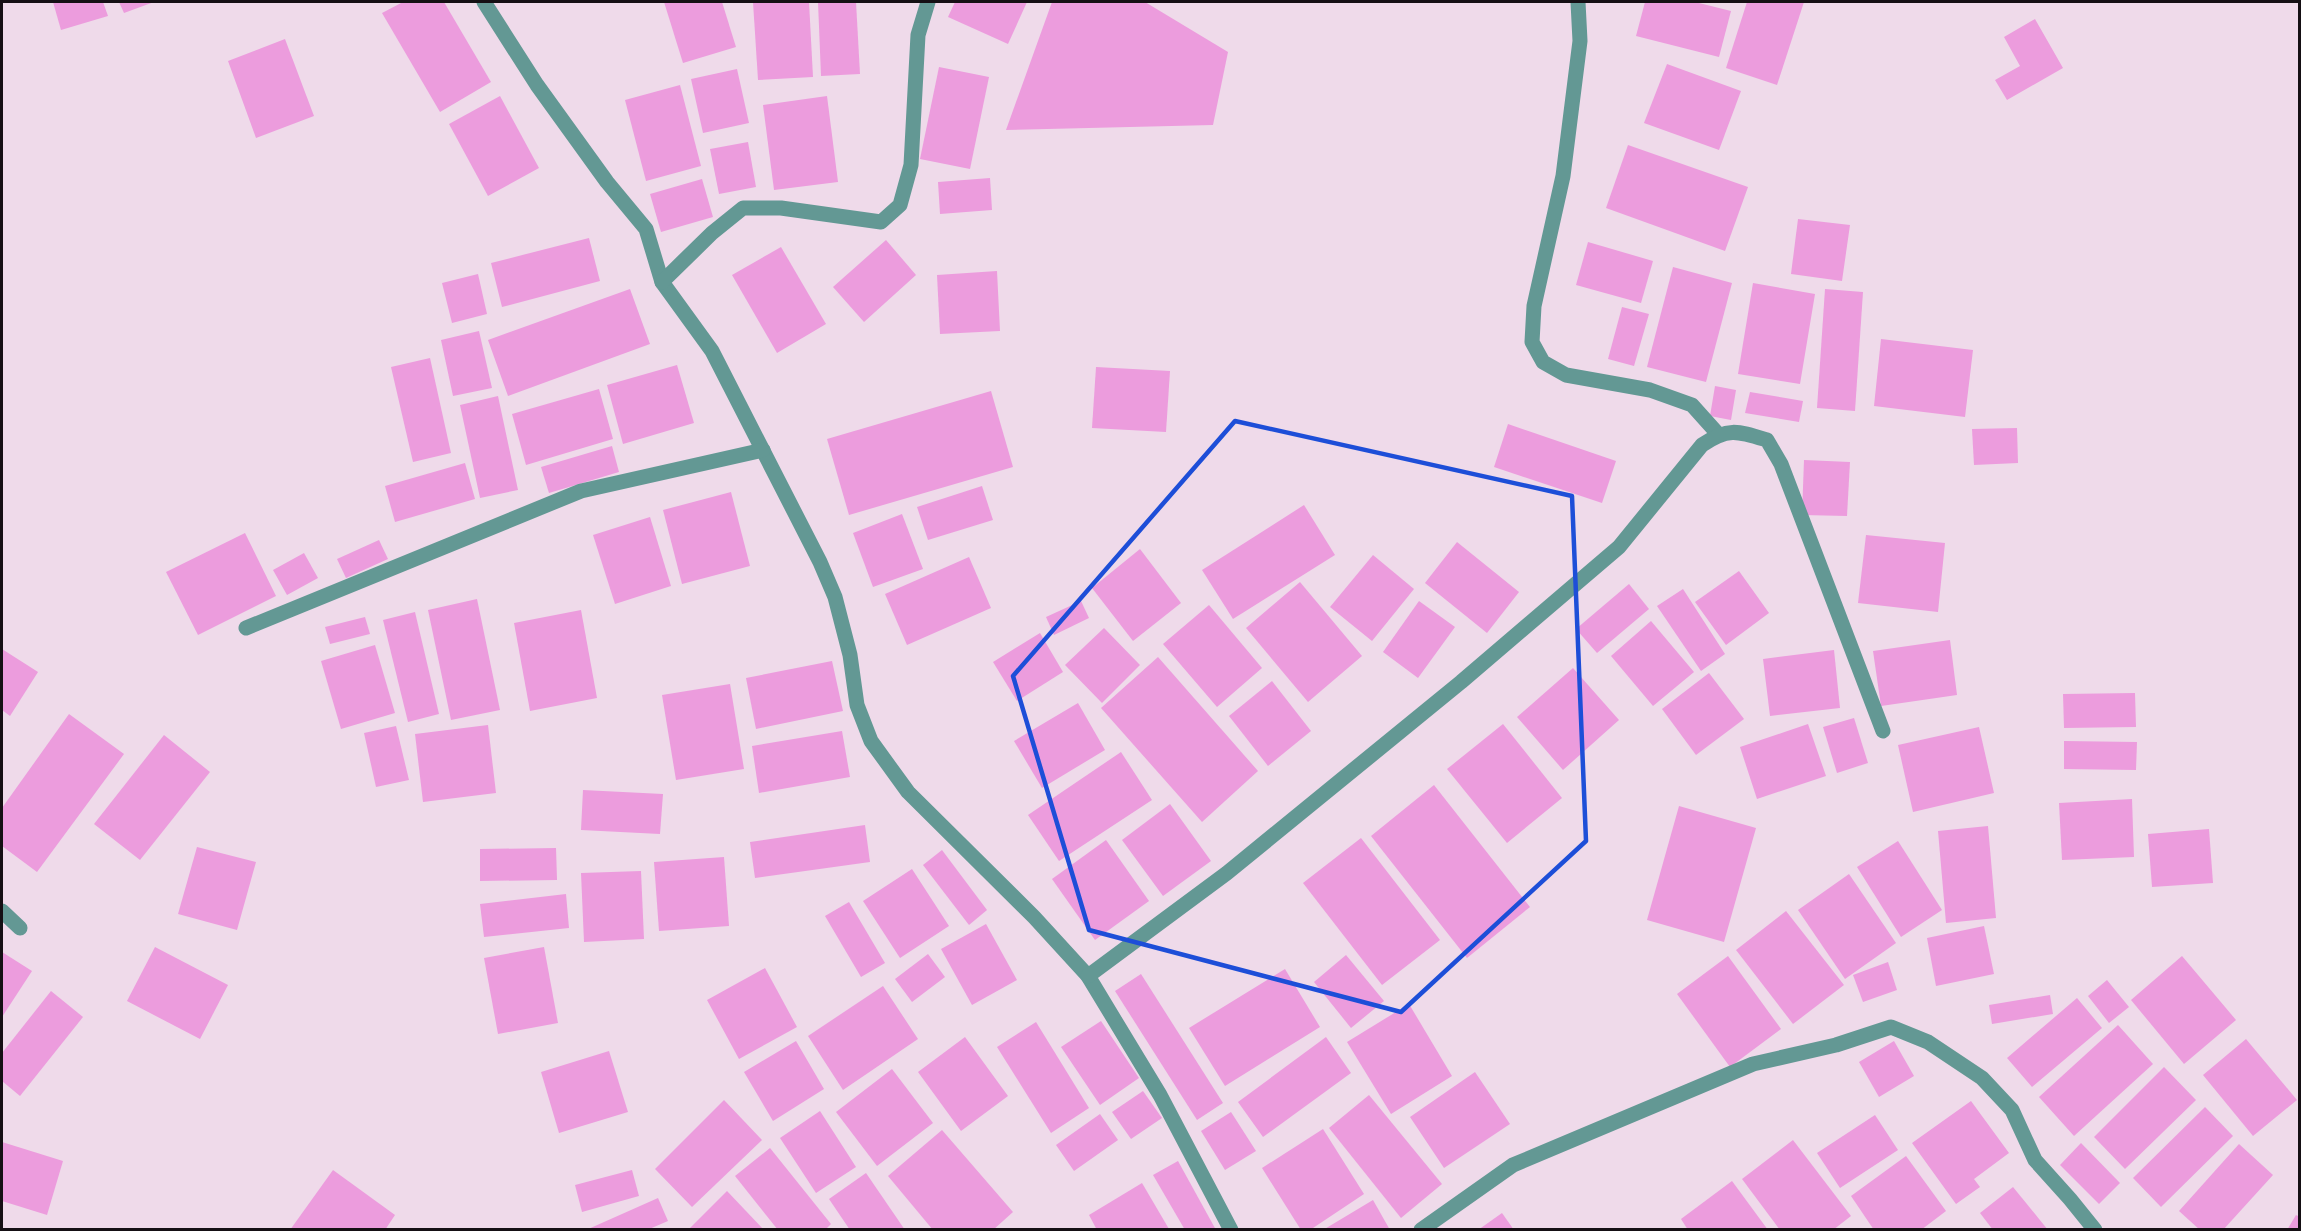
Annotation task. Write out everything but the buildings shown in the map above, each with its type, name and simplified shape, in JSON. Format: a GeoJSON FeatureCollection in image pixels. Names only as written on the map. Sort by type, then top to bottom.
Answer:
{"type":"FeatureCollection","features":[{"type":"Feature","properties":{"kind":"street"},"geometry":{"type":"LineString","coordinates":[[484,2],[537,85],[608,182],[646,229],[662,282],[712,351],[820,562],[835,597],[850,656],[857,705],[871,741],[908,792],[1034,917],[1088,976],[1160,1095],[1231,1230]]}},
{"type":"Feature","properties":{"kind":"street"},"geometry":{"type":"LineString","coordinates":[[662,282],[712,233],[743,208],[781,208],[881,222],[900,205],[911,165],[918,35],[928,2]]}},
{"type":"Feature","properties":{"kind":"street"},"geometry":{"type":"LineString","coordinates":[[1578,2],[1580,41],[1563,176],[1534,306],[1532,342],[1543,362],[1566,375],[1650,390],[1692,405],[1718,434]]}},
{"type":"Feature","properties":{"kind":"street"},"geometry":{"type":"LineString","coordinates":[[1088,976],[1227,873],[1461,682],[1619,547],[1702,445],[1718,434],[1742,432],[1767,441],[1781,464],[1882,731]]}},
{"type":"Feature","properties":{"kind":"street"},"geometry":{"type":"LineString","coordinates":[[246,628],[581,491],[763,450]]}},
{"type":"Feature","properties":{"kind":"street"},"geometry":{"type":"LineString","coordinates":[[2,911],[20,928]]}},
{"type":"Feature","properties":{"kind":"street"},"geometry":{"type":"LineString","coordinates":[[1421,1230],[1513,1165],[1524,1160],[1753,1064],[1836,1045],[1891,1027],[1928,1042],[1982,1078],[2012,1110],[2035,1160],[2070,1198],[2095,1230]]}},
{"type":"Feature","properties":{"kind":"highlighted area"},"geometry":{"type":"Polygon","coordinates":[[[1235,421],[1572,496],[1586,841],[1401,1012],[1089,930],[1013,676],[1235,421]]]}}]}
